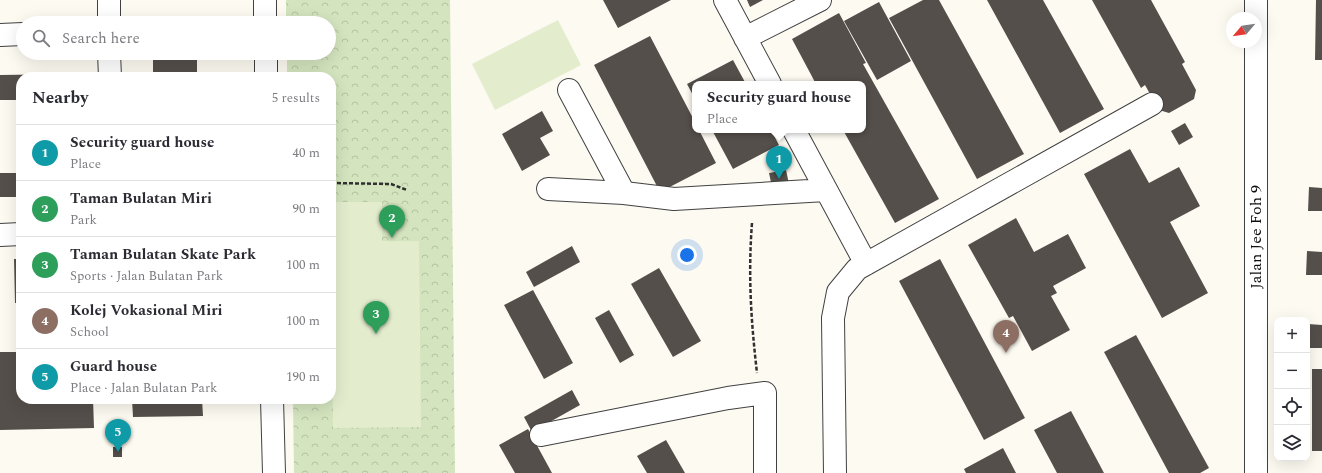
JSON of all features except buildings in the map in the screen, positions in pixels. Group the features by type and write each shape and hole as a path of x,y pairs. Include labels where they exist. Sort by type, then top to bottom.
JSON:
{"street":[{"path":"109,0 109,16"},
{"path":"264,0 265,16"},
{"path":"725,0 768,81"},
{"path":"745,38 820,0"},
{"name":"Jalan Jee Foh 9","path":"1256,0 1256,473"},
{"path":"0,34 16,34"},
{"path":"109,60 110,72"},
{"path":"266,60 266,72"},
{"path":"569,90 624,193"},
{"path":"835,473 833,318 838,292 858,269 866,264 1152,104"},
{"path":"796,133 866,264"},
{"path":"548,189 624,193 674,199 826,190"},
{"path":"0,235 16,234"},
{"path":"541,435 728,398 765,394 765,473"},
{"path":"272,404 274,473"}],"path":[{"path":"336,183 391,184 407,190"},
{"path":"752,223 749,265 752,329 757,375 765,394"}],"green space":[{"path":"286,0 450,0 455,473 294,473 293,404 336,404 336,72 287,72 287,60 336,60 336,16 286,16"},
{"path":"558,20 581,65 495,110 472,64"},
{"path":"336,202 382,202 382,241 419,241 421,427 333,428 333,404 336,404"}],"place":[{"name":"Security guard house","path":"779,179"},
{"name":"Taman Bulatan Miri","path":"392,238"},
{"name":"Taman Bulatan Skate Park","path":"376,334"},
{"name":"Kolej Vokasional Miri","path":"1006,353"},
{"name":"Guard house","path":"118,452"}]}
